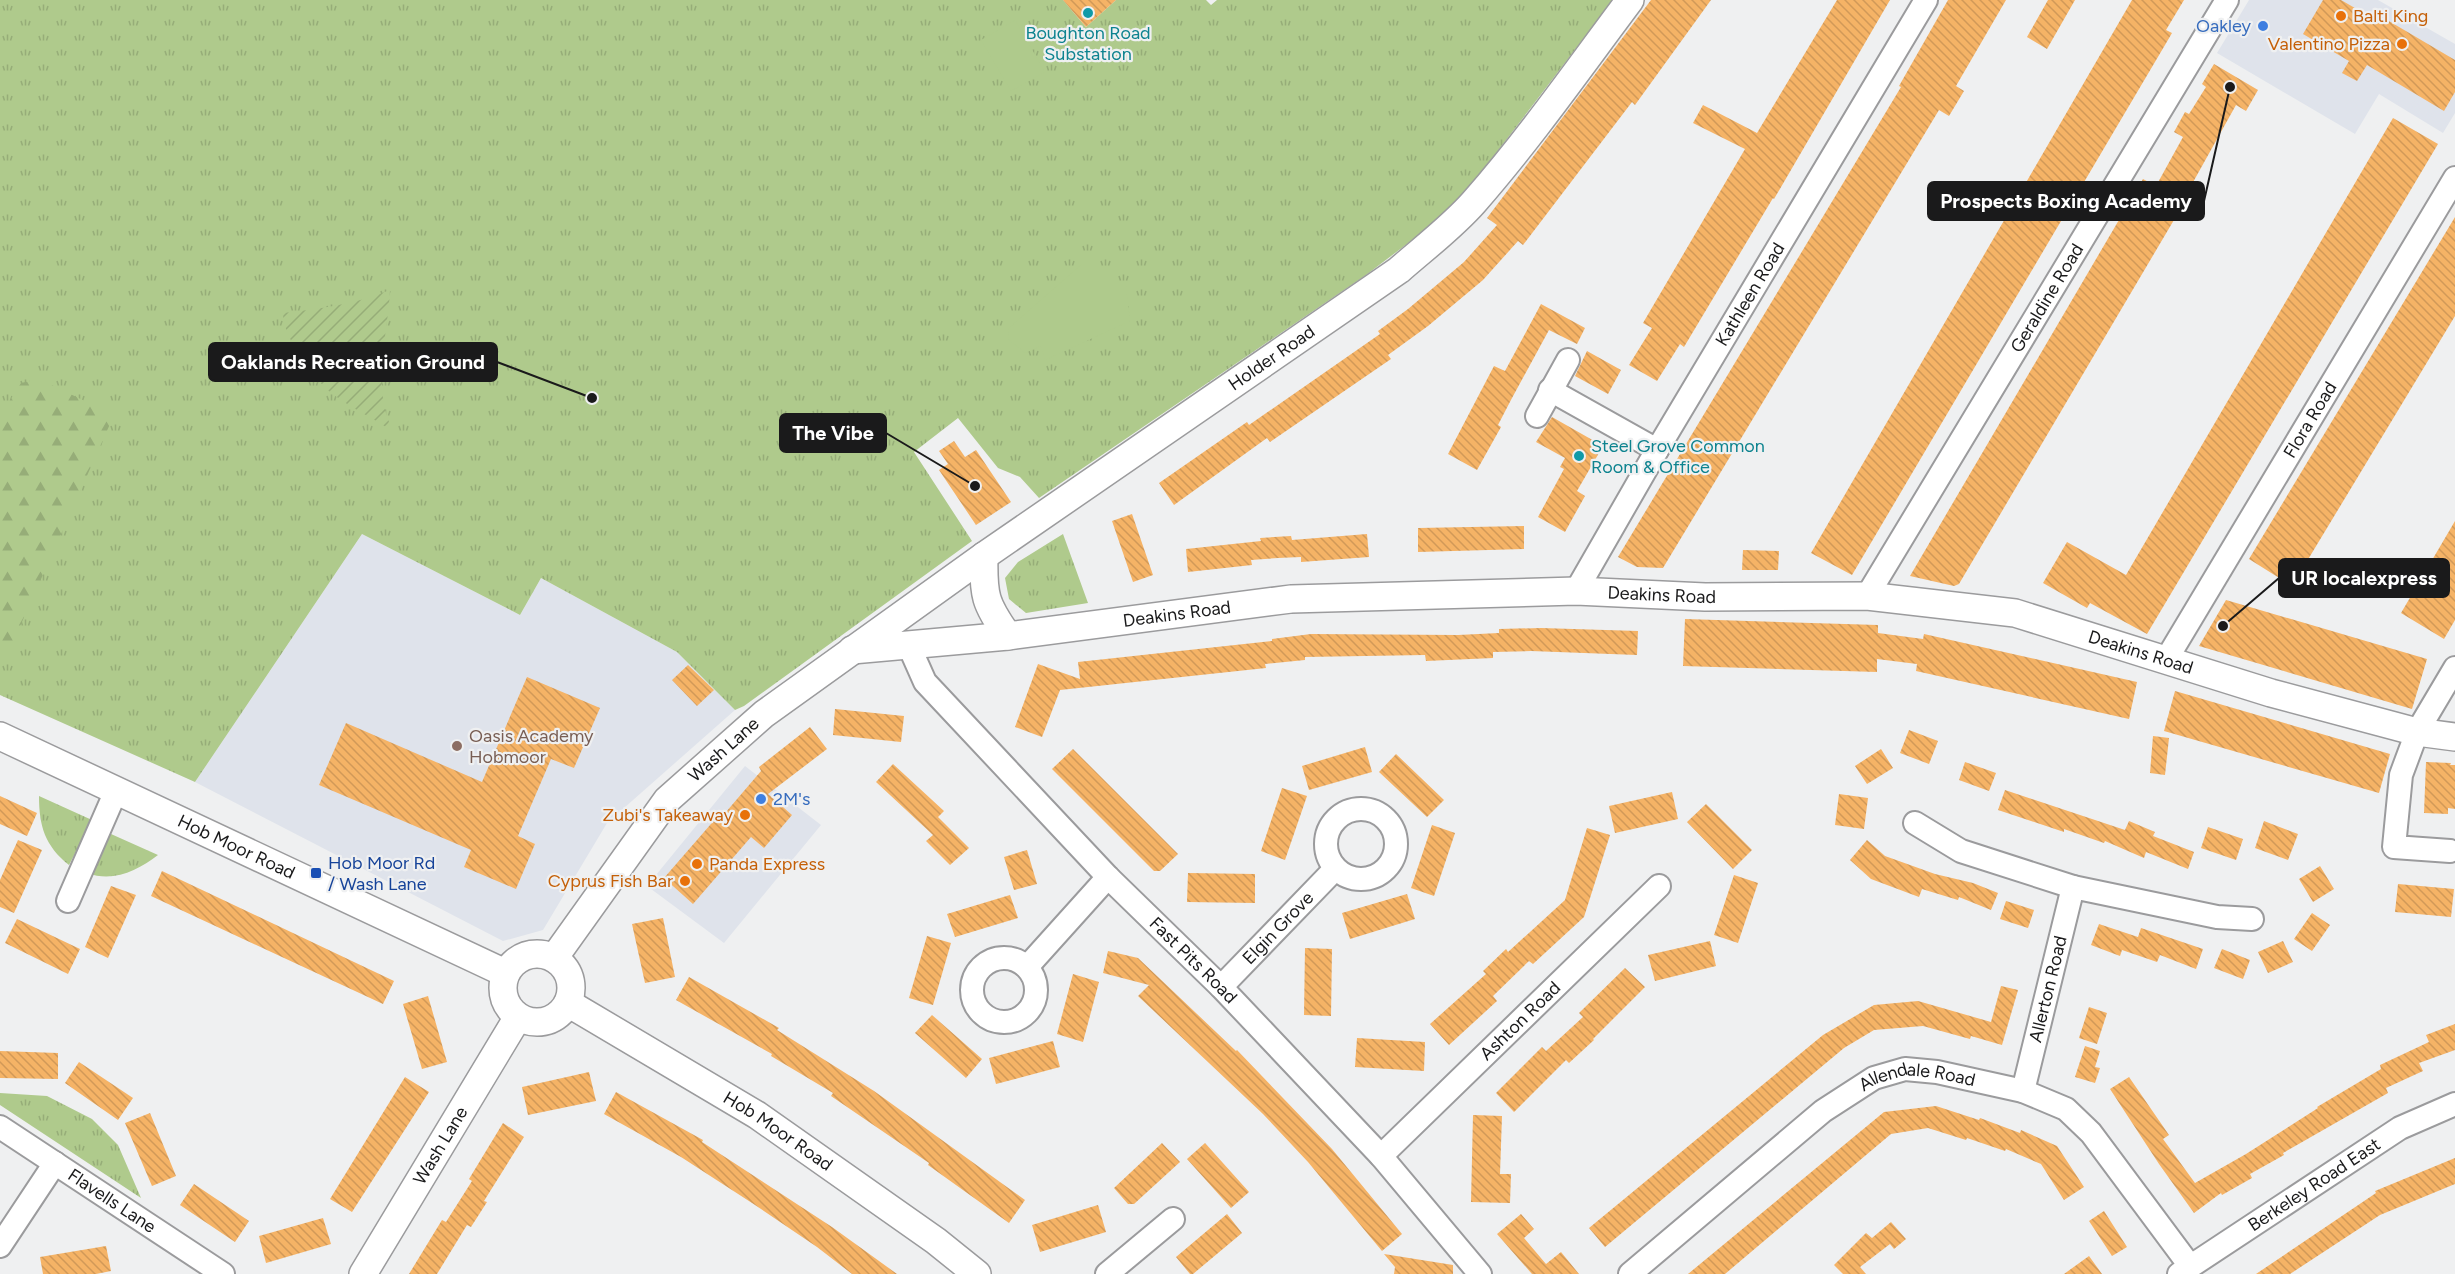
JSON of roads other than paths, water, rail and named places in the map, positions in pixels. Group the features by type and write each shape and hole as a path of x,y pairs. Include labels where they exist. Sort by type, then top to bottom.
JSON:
{"street":[{"name":"Holder Road","path":"852,650 984,556 1399,270 1473,203 1545,115 1630,0"},
{"name":"Kathleen Road","path":"1576,591 1926,0"},
{"name":"Geraldine Road","path":"1867,596 2227,0"},
{"name":"Flora Road","path":"2166,660 2455,178"},
{"path":"1537,416 1568,360"},
{"path":"1550,390 1658,450"},
{"path":"984,556 984,584 989,609 1008,636"},
{"name":"Deakins Road","path":"852,650 1008,636 1291,599 1576,591 1705,597 1867,596 2014,613 2271,693 2417,732 2455,737"},
{"name":"Fast Pits Road","path":"909,646 925,682 1108,877 1221,987 1381,1156 1480,1274"},
{"name":"Wash Lane","path":"554,957 667,800 764,714 852,650"},
{"path":"2450,851 2394,847 2402,775 2417,732 2455,668"},
{"name":"Hob Moor Road","path":"0,736 505,973"},
{"path":"68,901 116,791"},
{"path":"1915,823 1961,851 2073,887 2217,917 2252,920"},
{"name":"Elgin Grove","path":"1221,987 1335,869"},
{"path":"1027,967 1108,877"},
{"name":"Ashton Road","path":"1381,1156 1659,886"},
{"name":"Allerton Road","path":"2023,1091 2073,887"},
{"path":"545,954 554,957 562,963 571,980 568,1003 558,1015 547,1021 532,1022 518,1017 511,1012 502,994 505,973 515,960 524,955 545,954"},
{"name":"Hob Moor Road","path":"568,1003 757,1115 936,1241 977,1274"},
{"name":"Wash Lane","path":"363,1274 518,1017"},
{"name":"Allendale Road","path":"1630,1274 1823,1111 1874,1078 1905,1069 1937,1072 2023,1091 2066,1108 2091,1133 2185,1270"},
{"name":"Berkeley Road East","path":"2185,1270 2400,1128 2455,1104"},
{"name":"Flavells Lane","path":"0,1127 223,1274"},
{"path":"0,1246 55,1163"},
{"path":"1107,1274 1173,1219"}],"place":[{"name":"Boughton Road Substation","path":"1088,13"},
{"name":"Balti King","path":"2341,16"},
{"name":"Oakley","path":"2263,26"},
{"name":"Valentino Pizza","path":"2402,44"},
{"name":"Prospects Boxing Academy","path":"2230,87"},
{"name":"Oaklands Recreation Ground","path":"592,398"},
{"name":"Steel Grove Common Room & Office","path":"1579,456"},
{"name":"The Vibe","path":"975,486"},
{"name":"UR localexpress","path":"2223,626"},
{"name":"Oasis Academy Hobmoor","path":"457,746"},
{"name":"2M's","path":"761,799"},
{"name":"Zubi's Takeaway","path":"745,815"},
{"name":"Panda Express","path":"697,864"},
{"name":"Hob Moor Rd / Wash Lane","path":"316,873"},
{"name":"Cyprus Fish Bar","path":"685,881"}]}
